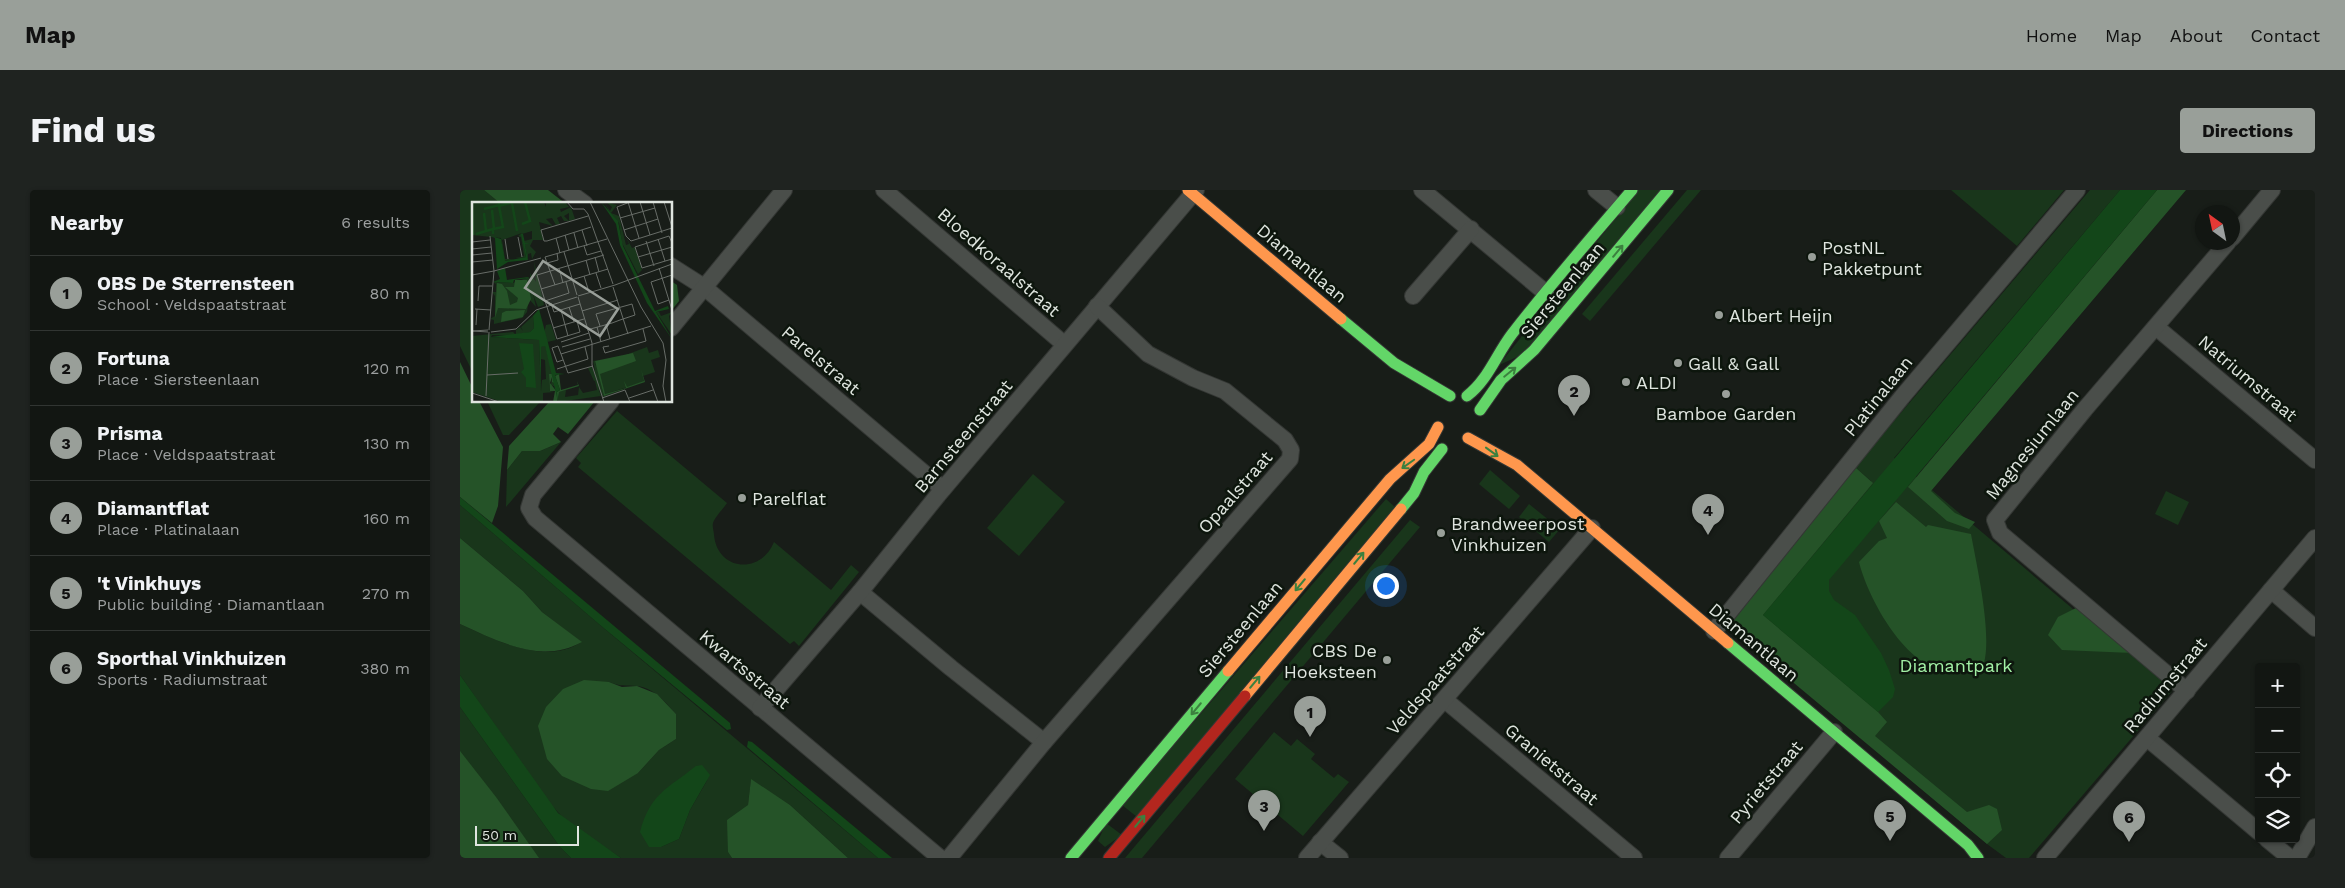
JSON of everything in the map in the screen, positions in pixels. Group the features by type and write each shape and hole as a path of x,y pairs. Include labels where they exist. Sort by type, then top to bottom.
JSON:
{"main road":[{"name":"Siersteenlaan","path":"1467,396 1474,392 1490,371 1503,346 1632,190"},
{"name":"Siersteenlaan","path":"1480,410 1501,380 1534,350 1668,190"},
{"name":"Diamantlaan","path":"1192,191 1394,363 1423,395"},
{"name":"Diamantlaan","path":"1394,363 1450,396"},
{"path":"1108,858 1414,493 1424,472 1447,443 1444,427 1450,396 1458,394 1467,396 1475,401 1480,410 1479,426 1468,438 1444,427"},
{"name":"Siersteenlaan","path":"1071,858 1390,479 1419,454 1444,427"},
{"name":"Diamantlaan","path":"1468,438 1477,441 1503,460 1517,465"},
{"name":"Diamantlaan","path":"1495,440 1509,453 1517,465 1968,845 1978,858"},
{"name":"Diamantlaan","path":"1968,845 1986,852 1992,858"}],"street":[{"path":"566,190 582,202"},
{"path":"672,327 784,190"},
{"name":"Bloedkoraalstraat","path":"884,190 1064,344"},
{"path":"1422,190 1546,293"},
{"path":"1596,190 1617,207"},
{"name":"Platinalaan","path":"1714,631 1902,397 2078,190"},
{"path":"2240,228 2272,190"},
{"name":"Barnsteenstraat","path":"760,708 860,592 943,489 1192,191"},
{"path":"1413,296 1471,229"},
{"name":"Magnesiumlaan","path":"2186,691 2000,533 1995,520 2085,409 2221,250"},
{"name":"Parelstraat","path":"672,267 704,287 943,489"},
{"name":"Opaalstraat","path":"949,858 1044,742 1290,459 1291,450 1285,440 1225,391 1193,378 1148,354 1097,306"},
{"name":"Natriumstraat","path":"2156,327 2315,460"},
{"name":"Kwartsstraat","path":"610,402 532,495 529,508 535,518 940,858"},
{"name":"Veldspaatstraat","path":"1307,858 1592,528"},
{"name":"Radiumstraat","path":"2045,858 2315,538"},
{"path":"2271,590 2315,628"},
{"path":"860,592 1044,742"},
{"name":"Granietstraat","path":"1445,700 1634,858"},
{"name":"Pyrietstraat","path":"1733,856 1834,732"},
{"path":"2147,738 2255,829"},
{"path":"2297,858 2315,827"},
{"path":"1086,840 1108,858"},
{"path":"1320,842 1340,858"},
{"path":"2272,843 2290,858"}],"green space":[{"path":"460,190 484,190 499,202 472,202 472,371 460,346"},
{"path":"484,190 548,190 563,202 499,202"},
{"path":"1638,190 1663,190 1528,352 1499,365"},
{"path":"1687,190 1701,190 1590,321 1582,314"},
{"path":"1951,190 2064,190 2017,246"},
{"name":"Diamantpark","path":"2090,190 2120,190 1894,458 2124,652 2132,653 2173,687 2171,692 2029,858 2006,858 1740,636 1871,481 1855,467"},
{"path":"2157,190 2186,190 1931,491 1955,513 1975,522 1969,529 1947,521 1908,487"},
{"path":"672,282 677,285 679,301 672,310"},
{"path":"460,362 472,387 472,402 480,402 503,447 498,506 492,523 460,497"},
{"path":"487,402 540,402 509,435 503,435"},
{"path":"549,402 594,402 568,434 558,427 553,434 561,442 540,451 522,451 507,470 509,446"},
{"path":"617,411 727,503 715,518 713,526 717,547 723,556 731,562 750,564 759,560 768,553 774,542 831,590 851,565 859,572 799,646 794,641 790,644 578,467 581,463 576,458"},
{"path":"561,442 506,507 507,470 522,451 540,451"},
{"path":"1855,467 1873,483 1763,615 1878,712 1887,722 1875,736 1967,812 1989,805 1997,809 2002,830 1987,844 1722,623"},
{"path":"1490,470 1520,496 1509,509 1479,484"},
{"path":"1033,474 1065,502 1019,556 987,528"},
{"path":"2166,491 2189,502 2178,525 2155,514"},
{"path":"1386,499 1396,508 1137,817 1122,805"},
{"path":"1896,502 1926,527 1928,525 1971,534 1985,618 1986,650 1984,663 1954,671 1937,669 1921,661 1907,648 1881,614 1871,595 1859,562 1879,541 1887,538 1879,521"},
{"path":"1529,504 1560,529 1549,542 1519,517"},
{"path":"460,505 878,858 848,858 790,805 751,780 748,805 728,852 732,858 621,858 565,820 547,800 460,675 460,624 504,643 537,651 552,652 567,649 581,642 542,612 523,591 460,538","holes":["609,682 643,687 659,696 676,714 676,739 659,750 638,773","708,779 690,810 679,839 661,847"]},
{"path":"1410,520 1420,527 1142,858 1125,858"},
{"path":"460,538 523,591 542,612 582,642 567,649 535,651 504,643 460,624"},
{"path":"2078,607 2132,653 2062,650 2048,635 2058,617"},
{"path":"584,680 609,682 622,687 637,686 657,694 676,714 676,739 659,750 638,773 608,791 591,789 562,776 547,759 538,726 546,707 563,689"},
{"path":"460,707 560,847 571,858 460,858"},
{"path":"1274,732 1291,746 1297,739 1315,754 1311,759 1334,778 1338,774 1349,782 1303,836 1235,779"},
{"path":"460,751 496,797 539,858 460,858"},
{"path":"751,779 790,805 848,858 732,858 728,852 727,820 748,805"},
{"path":"1106,823 1122,835 1105,847 1098,841"}],"shaded area":[{"path":"2120,190 2157,190 1829,580 1829,591 1834,600 1855,615 1881,653 1889,670 1895,689 1893,697 1878,712 1763,615"},
{"path":"460,497 730,723 731,729 727,730 600,625 460,505"},
{"path":"460,675 558,813 621,858 571,858 560,847 460,707"},
{"path":"748,741 752,742 892,858 878,858 747,747"},
{"path":"702,765 710,775 690,810 679,839 661,847 649,847 640,832 644,819 654,800 696,766"}],"traffic: fast":[{"path":"1467,396 1481,383 1506,342 1526,316 1632,190"},
{"path":"1480,410 1501,380 1534,350 1668,190"},
{"path":"1341,319 1394,363 1450,396"},
{"path":"1401,509 1414,493 1424,472 1442,449"},
{"path":"1728,643 1968,845 1978,858"},
{"path":"1071,858 1228,671"}],"traffic: slow":[{"path":"1188,190 1341,319"},
{"path":"1228,671 1390,479 1429,444 1438,427"},
{"path":"1468,438 1517,465 1728,643"},
{"path":"1245,696 1401,509"}],"traffic: jam":[{"path":"1109,858 1245,696"}],"place":[{"name":"PostNL Pakketpunt","path":"1812,257"},
{"name":"Albert Heijn","path":"1719,315"},
{"name":"Gall & Gall","path":"1678,363"},
{"name":"ALDI","path":"1626,382"},
{"name":"Bamboe Garden","path":"1726,394"},
{"name":"Fortuna","path":"1574,416"},
{"name":"Parelflat","path":"742,498"},
{"name":"Brandweerpost Vinkhuizen","path":"1441,533"},
{"name":"Diamantflat","path":"1708,535"},
{"name":"CBS De Hoeksteen","path":"1387,660"},
{"name":"OBS De Sterrensteen","path":"1310,737"},
{"name":"Prisma","path":"1264,831"},
{"name":"'t Vinkhuys","path":"1890,841"},
{"name":"Sporthal Vinkhuizen","path":"2129,842"}]}
